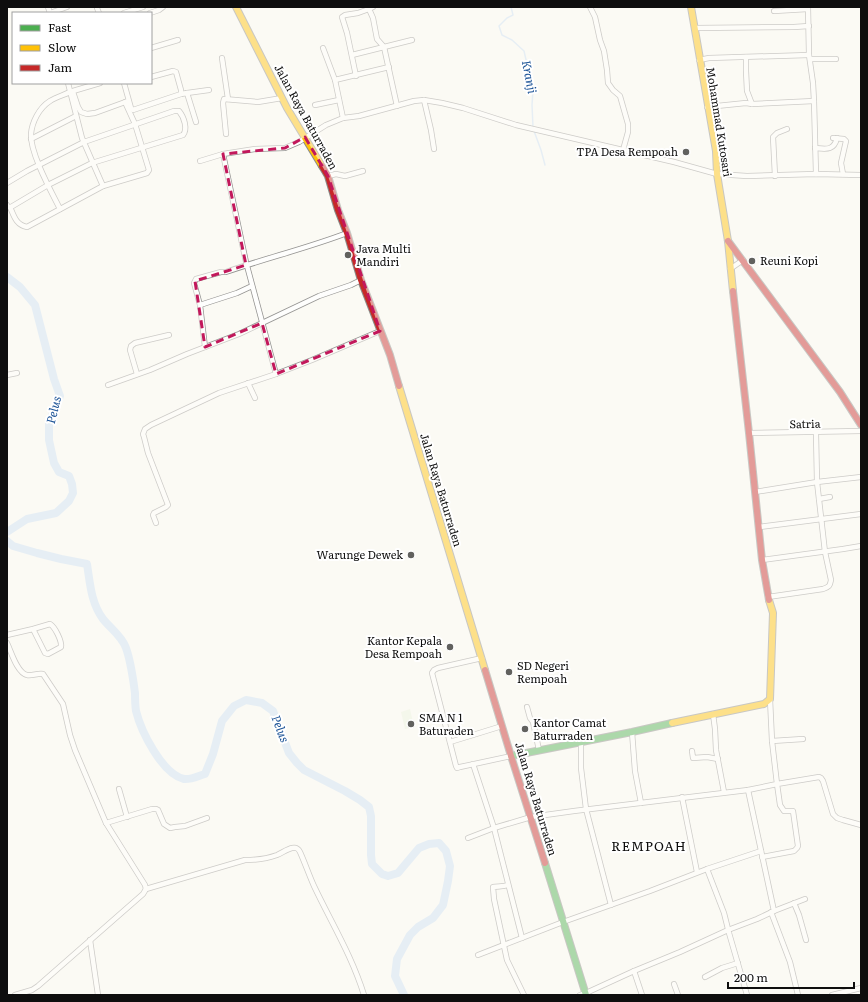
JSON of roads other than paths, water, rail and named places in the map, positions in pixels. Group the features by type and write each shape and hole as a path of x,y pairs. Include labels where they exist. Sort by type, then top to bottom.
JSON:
{"street":[{"path":"53,12 67,7"},
{"path":"127,12 143,7"},
{"path":"151,11 159,10 163,7"},
{"name":"Jalan Raya Baturraden","path":"236,7 289,113 328,176 361,280 390,355 584,994"},
{"path":"590,7 595,17 604,52 608,83 620,96 628,124 628,132 623,150"},
{"name":"Mohammad Kutosari","path":"691,7 707,107 716,152 717,174 728,241 762,560 768,597 773,613 770,699"},
{"path":"356,76 343,16 358,13 371,8 377,39 384,47 397,106"},
{"path":"774,11 808,8 809,57 814,101 816,174"},
{"path":"695,28 809,26"},
{"path":"152,48 178,40"},
{"path":"352,55 412,40"},
{"path":"323,48 335,80 343,118"},
{"path":"746,57 747,91 752,104"},
{"path":"699,60 709,58 746,57 809,57 836,59"},
{"path":"222,58 228,99"},
{"path":"335,80 389,67"},
{"path":"152,77 175,71 181,94"},
{"path":"69,84 76,116 84,142 102,186"},
{"path":"60,209 48,185 32,146 32,126 40,111 51,100 71,91 96,84"},
{"path":"7,182 39,164 84,142 135,124 174,111 179,112 182,115 186,130 183,135 142,147 92,162 8,206 18,224 27,227 102,186 149,172 150,170 142,147 135,124 127,101 124,84"},
{"path":"127,101 132,110 136,110 181,94 209,90"},
{"path":"71,91 78,107 84,114 95,113 127,101"},
{"path":"188,93 196,122"},
{"path":"226,134 224,99 258,102 282,98"},
{"path":"315,105 339,100"},
{"path":"424,100 434,149"},
{"path":"200,161 223,154 285,148 299,142 326,125 343,118 359,116 414,101 424,100 463,108 516,125 674,162 717,174 747,176 816,174 861,175"},
{"path":"707,107 746,103 814,101"},
{"path":"31,139 76,116"},
{"path":"775,176 774,137 777,133 786,129"},
{"path":"815,148 831,148 834,145 835,138 844,139 846,141 841,163 843,174"},
{"path":"223,154 252,286 276,374"},
{"path":"328,176 336,174 345,176 363,171"},
{"path":"205,347 200,305 194,283 196,279 220,272 226,272 347,233"},
{"path":"728,241 840,392 861,426"},
{"path":"730,269 742,260"},
{"path":"108,385 150,370 239,334 319,296 361,280"},
{"path":"200,305 237,293 252,286"},
{"path":"156,524 154,513 168,505 143,434 146,429 151,425 219,393 312,360 380,330"},
{"path":"137,374 130,350 131,346 135,343 169,335"},
{"path":"7,375 17,373"},
{"path":"248,383 255,398"},
{"name":"Satria","path":"749,434 861,431"},
{"path":"768,597 828,588 830,585 831,580 825,552 817,482 816,433"},
{"path":"755,492 817,482 861,477"},
{"path":"819,499 830,497"},
{"path":"759,527 861,514"},
{"path":"762,560 861,546"},
{"path":"7,635 52,624 62,643 61,647 48,654 45,653 33,629"},
{"path":"7,643 9,655 22,672 27,675 43,674 63,704 70,736 75,750 106,823 145,885 146,890"},
{"path":"482,658 438,668 432,673 457,768 764,704 770,699"},
{"path":"762,857 794,851 798,846 793,810 784,812 780,805 772,741 770,699"},
{"path":"527,707 530,718 533,722 539,750"},
{"path":"713,714 716,750 724,792"},
{"path":"450,742 502,726"},
{"path":"632,732 641,803"},
{"path":"772,741 803,739"},
{"path":"581,742 581,768 586,809 611,905"},
{"path":"692,751 693,758 707,757 718,759"},
{"path":"473,764 494,828 522,938"},
{"path":"468,838 494,828 531,817 682,797 748,790 819,777 822,778 833,814 837,818 861,825"},
{"path":"119,789 127,817"},
{"path":"748,790 772,911 790,962 798,995"},
{"path":"682,797 697,872"},
{"path":"106,823 156,808 160,813 164,824 170,828 185,826 208,818"},
{"path":"15,995 32,990 38,986 146,890 245,860 269,858 290,848 294,848 298,849 300,852 313,885 347,952 364,995"},
{"path":"478,955 697,872 761,851"},
{"path":"707,869 724,913 747,995"},
{"path":"508,885 493,888 494,899 507,961 524,995"},
{"path":"584,994 772,911 805,899"},
{"path":"794,903 806,940"},
{"path":"90,940 98,995"},
{"path":"705,977 722,968 738,963"},
{"path":"634,971 642,995"},
{"path":"674,984 678,995"},
{"path":"832,995 861,988"}],"waterway":[{"name":"Kranji","path":"511,7 513,15 507,18 499,26 502,35 512,40 524,51 533,90 533,127"},
{"name":"Kranji","path":"534,131 545,165"},
{"name":"Pelus","path":"7,277 20,287 35,305 54,379 60,396 49,422 49,440 54,463 59,472 69,476 73,493 69,501 56,513 27,519 7,532"},
{"name":"Pelus","path":"7,541 13,546 37,553 87,564 93,600 99,613 119,636 126,648 133,676 136,711 143,729 160,761 176,775 187,779 205,774 213,754 222,721 234,706 246,700 262,703 273,711 289,753 304,770 345,791 369,807 371,816 372,864 382,874 388,876 398,873 419,848 429,844 439,843 446,851 450,866 443,905 433,918 418,927 410,935 397,959 395,976 404,995"}],"place":[{"name":"TPA Desa Rempoah","path":"686,152"},
{"name":"Java Multi Mandiri","path":"348,255"},
{"name":"Reuni Kopi","path":"752,261"},
{"name":"Warunge Dewek","path":"411,555"},
{"name":"Kantor Kepala Desa Rempoah","path":"450,647"},
{"name":"SD Negeri Rempoah","path":"509,672"},
{"name":"SMA N 1 Baturaden","path":"411,724"},
{"name":"Kantor Camat Baturraden","path":"525,729"}],"district":[{"name":"REMPOAH","path":"649,846"}]}
